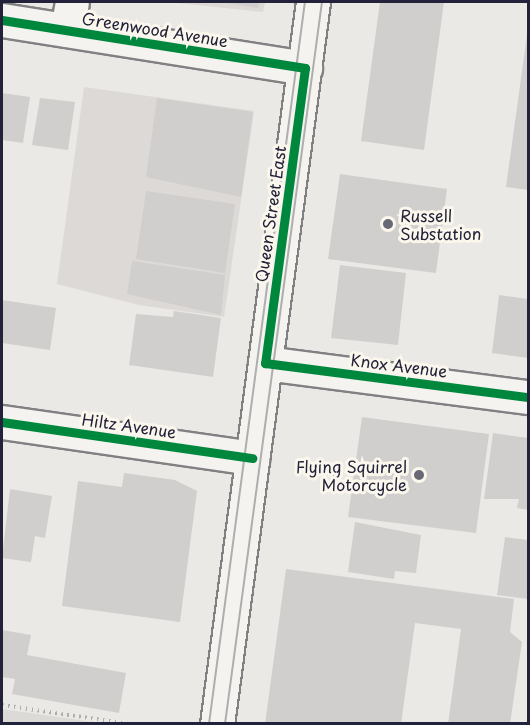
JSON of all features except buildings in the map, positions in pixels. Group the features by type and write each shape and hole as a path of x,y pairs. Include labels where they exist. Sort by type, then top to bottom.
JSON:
{"street":[{"name":"Queen Street East","path":"217,723 313,2"},
{"name":"Greenwood Avenue","path":"2,20 70,16 304,68"},
{"name":"Knox Avenue","path":"265,363 528,397"},
{"name":"Hiltz Avenue","path":"2,422 252,458"}],"path":[{"path":"2,705 129,723"}],"shaded area":[{"path":"168,2 265,2 263,12"},
{"path":"84,87 254,111 224,317 139,305 57,284"},
{"path":"2,709 100,723 2,723"}],"tram line":[{"path":"209,724 305,2"},
{"path":"225,724 322,2"}],"cycle path":[{"path":"2,20 305,68 265,363 528,397"},
{"path":"2,422 252,458"}],"place":[{"name":"Russell Substation","path":"388,224"},
{"name":"Flying Squirrel Motorcycle","path":"419,475"}]}
